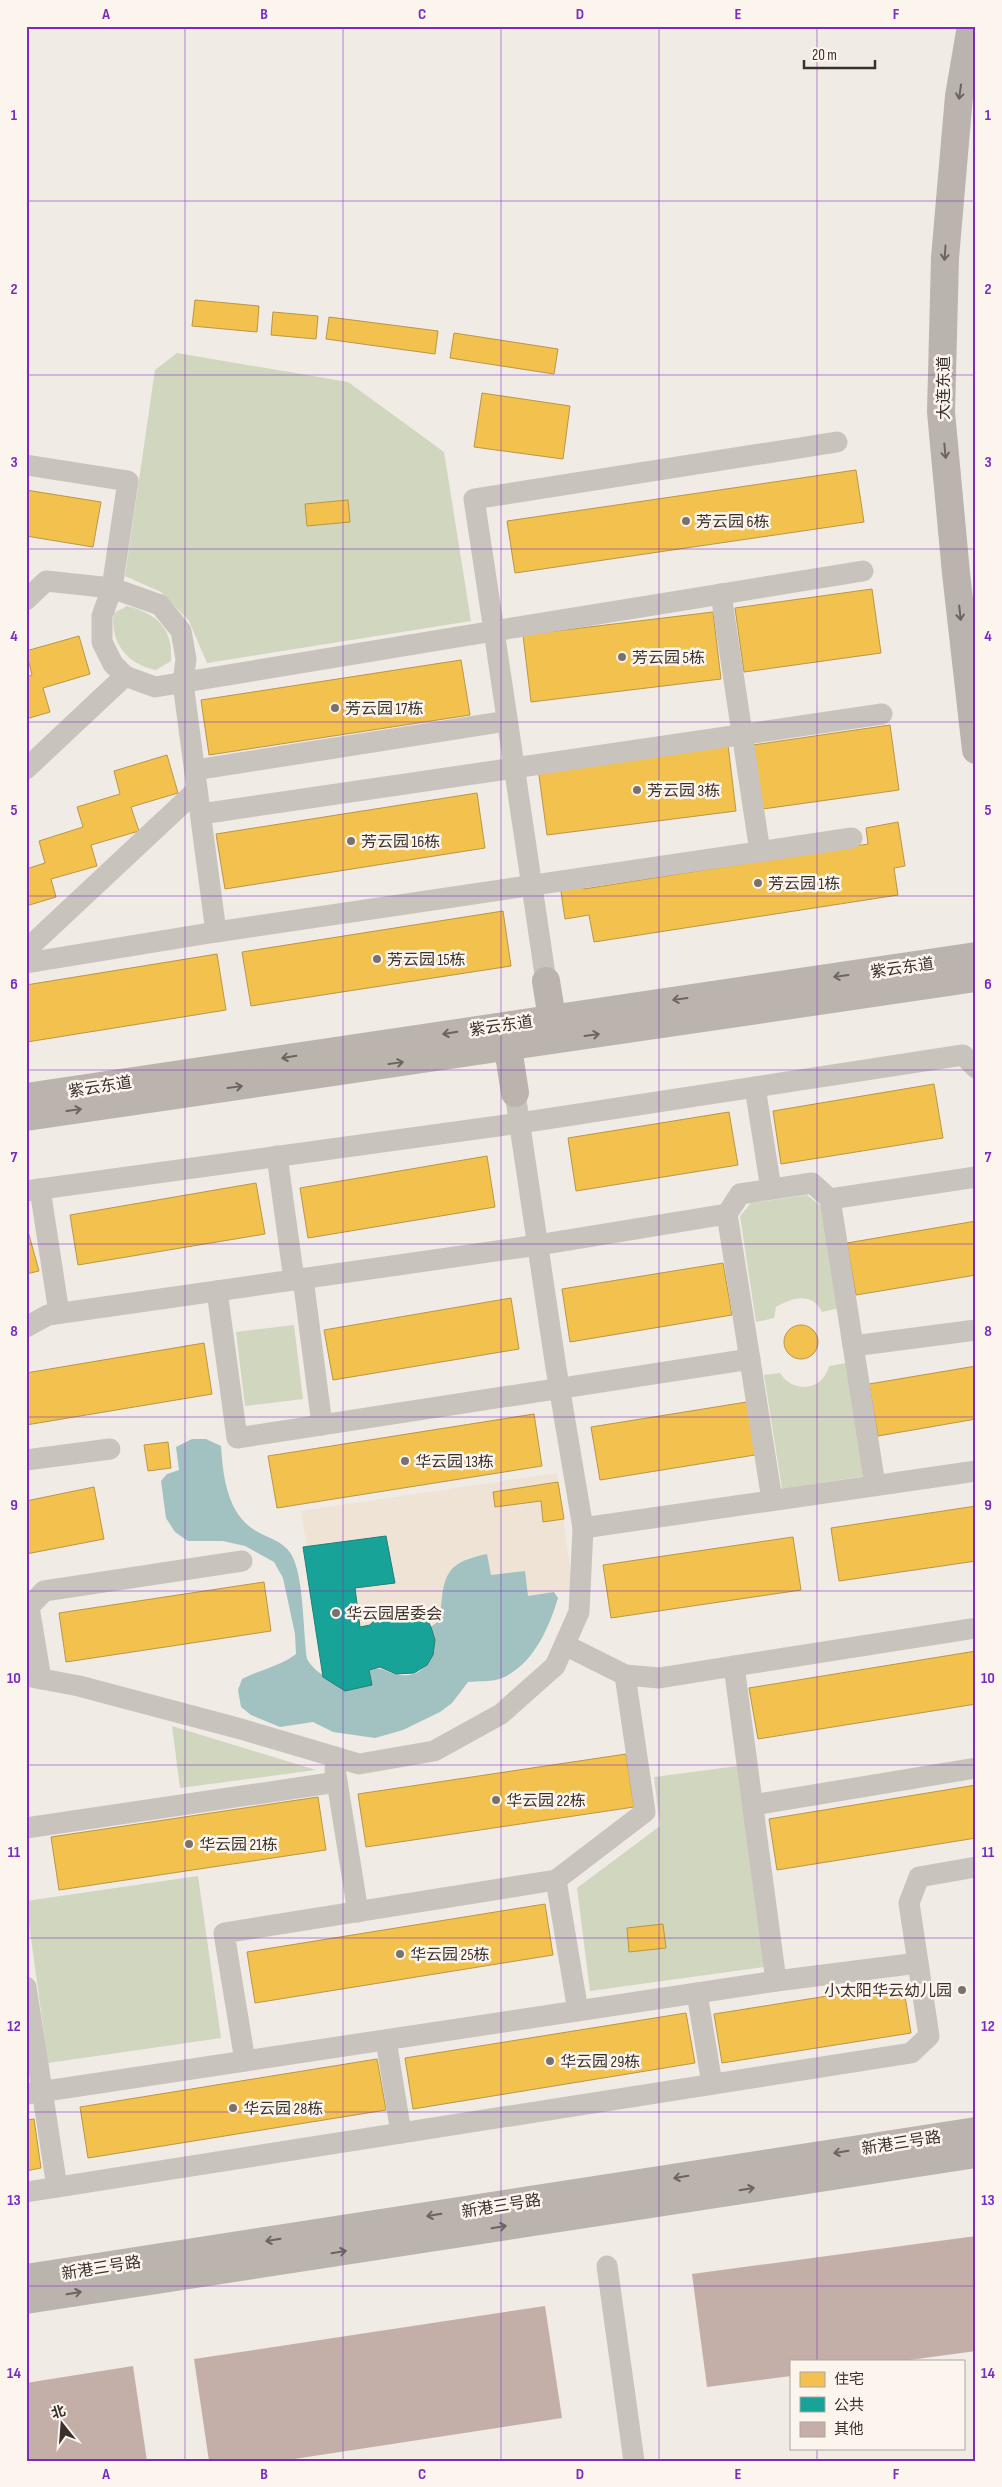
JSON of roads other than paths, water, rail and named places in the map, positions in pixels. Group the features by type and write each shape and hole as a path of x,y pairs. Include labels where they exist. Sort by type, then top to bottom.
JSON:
{"main road":[{"name":"大连东道","path":"971,26 959,96 944,258 942,412 956,573 976,750"},
{"name":"紫云东道","path":"554,1029 976,956"},
{"name":"紫云东道","path":"26,1097 554,1029 976,978"},
{"path":"546,981 554,1029"},
{"path":"506,1036 515,1094"},
{"name":"紫云东道","path":"26,1117 506,1036"},
{"name":"新港三号路","path":"26,2278 976,2131"},
{"name":"新港三号路","path":"26,2300 976,2154"}],"street":[{"path":"546,981 474,500 837,442"},
{"path":"26,465 128,481 112,588 102,616 102,642 113,664 125,676 155,687 863,571"},
{"path":"26,600 36,579 112,588 160,605 181,631 186,659 183,683 216,932"},
{"path":"721,594 760,852"},
{"path":"26,769 125,676"},
{"path":"201,814 882,714"},
{"path":"26,950 196,780 507,721"},
{"path":"26,963 216,932 532,887 852,838"},
{"path":"59,1314 33,1190 520,1122 963,1055 976,1068"},
{"path":"756,1086 771,1189"},
{"path":"242,1561 44,1591 29,1607 33,1677 79,1686 359,1764 434,1751 501,1714 555,1666 579,1612 583,1528 515,1094"},
{"path":"277,1156 322,1425"},
{"path":"830,1199 976,1177"},
{"path":"772,1500 727,1214 740,1194 812,1183 830,1199 875,1485"},
{"path":"26,1327 48,1315 538,1245 727,1214"},
{"path":"217,1291 237,1438 750,1359"},
{"path":"853,1346 976,1330"},
{"path":"26,1460 110,1449"},
{"path":"583,1528 976,1471"},
{"path":"565,1645 625,1675 660,1678 976,1628"},
{"path":"734,1666 776,1981"},
{"path":"245,2061 224,1934 556,1880 645,1812 625,1675"},
{"path":"333,1756 358,1912"},
{"path":"752,1805 976,1768"},
{"path":"26,1828 337,1782"},
{"path":"26,2192 911,2053 930,2036 909,1903 919,1877 976,1867"},
{"path":"556,1880 578,2012"},
{"path":"34,2093 776,1981 918,1962"},
{"path":"26,1987 34,2093 58,2187"},
{"path":"696,1993 712,2084"},
{"path":"386,2040 400,2133"},
{"path":"607,2266 634,2461"}],"water":[{"path":"192,1439 206,1439 221,1446 225,1482 233,1505 239,1515 246,1524 280,1543 291,1554 301,1589 307,1659 319,1673 335,1680 371,1685 369,1670 380,1669 395,1674 415,1674 422,1669 431,1655 433,1637 431,1627 440,1620 443,1593 448,1575 461,1562 487,1554 491,1575 525,1571 528,1596 554,1592 558,1598 550,1621 538,1644 523,1664 513,1672 502,1678 490,1681 468,1682 452,1703 440,1712 403,1730 375,1738 333,1732 313,1722 280,1727 251,1715 241,1707 238,1690 242,1679 284,1662 296,1654 295,1634 283,1578 274,1562 245,1546 223,1541 188,1541 175,1532 166,1518 161,1481 167,1474 179,1470 176,1447"}],"place":[{"name":"芳云园 6栋","path":"686,521"},
{"name":"芳云园 5栋","path":"622,657"},
{"name":"芳云园 17栋","path":"335,708"},
{"name":"芳云园 3栋","path":"637,790"},
{"name":"芳云园 16栋","path":"351,841"},
{"name":"芳云园 1栋","path":"758,883"},
{"name":"芳云园 15栋","path":"377,959"},
{"name":"华云园 13栋","path":"405,1461"},
{"name":"华云园居委会","path":"336,1613"},
{"name":"华云园 22栋","path":"496,1800"},
{"name":"华云园 21栋","path":"189,1844"},
{"name":"华云园 25栋","path":"400,1954"},
{"name":"小太阳华云幼儿园","path":"962,1990"},
{"name":"华云园 29栋","path":"550,2061"},
{"name":"华云园 28栋","path":"233,2108"}]}
